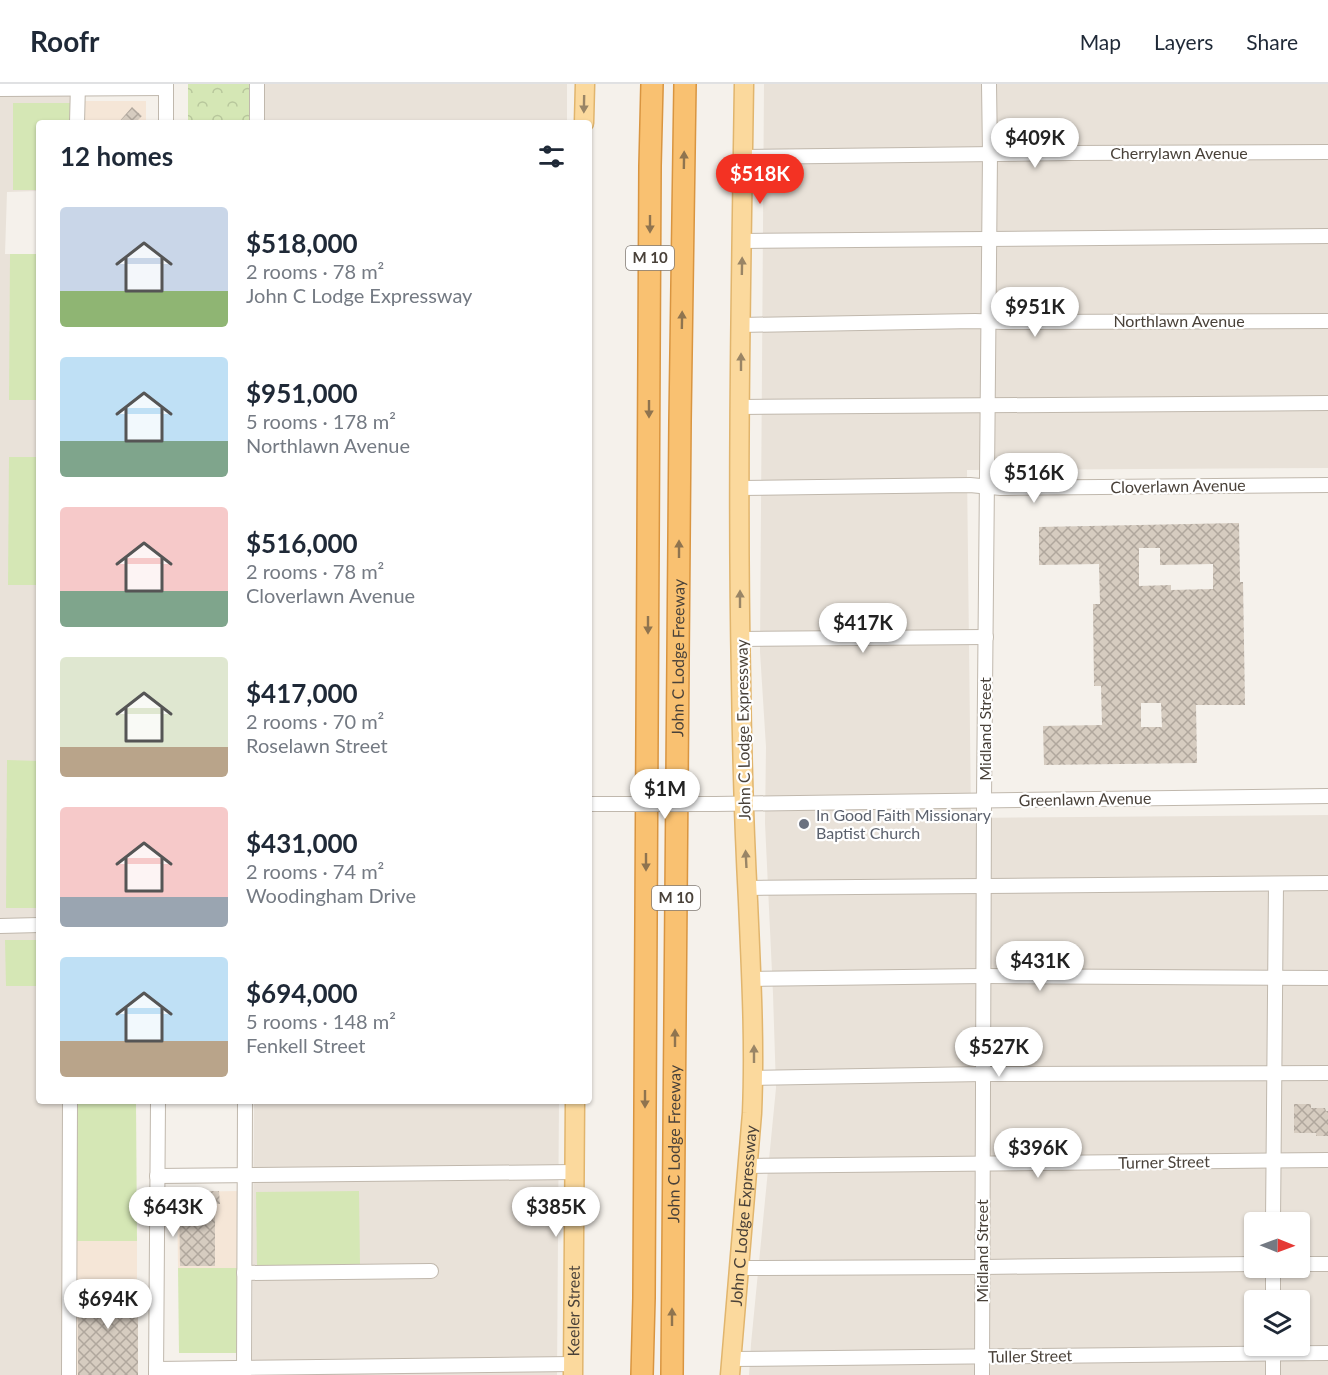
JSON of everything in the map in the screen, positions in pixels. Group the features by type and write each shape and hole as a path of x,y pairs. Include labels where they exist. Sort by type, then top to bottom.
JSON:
{"highway":[{"path":"643,84 650,166"},
{"name":"John C Lodge Freeway","path":"642,1375 652,84"},
{"name":"John C Lodge Freeway","path":"672,1375 685,84"}],"main road":[{"path":"584,120 585,84"},
{"name":"John C Lodge Expressway","path":"730,1367 754,1078 741,639 740,488 744,84"},
{"name":"Keeler Street","path":"573,1370 575,1104"}],"street":[{"path":"257,84 257,120"},
{"name":"Midland Street","path":"982,1375 989,84"},
{"path":"77,120 78,86"},
{"path":"0,89 166,86 166,120"},
{"name":"Cherrylawn Avenue","path":"743,157 1328,152"},
{"path":"742,241 1328,236"},
{"name":"Northlawn Avenue","path":"741,325 988,321 1328,321"},
{"path":"741,406 1328,402"},
{"name":"Cloverlawn Avenue","path":"740,488 970,485 1001,488 1328,485"},
{"path":"741,639 986,637"},
{"name":"Greenlawn Avenue","path":"592,804 1328,796"},
{"path":"747,888 1328,883"},
{"path":"1273,1212 1276,884"},
{"path":"0,926 36,926"},
{"path":"751,978 984,976 1328,978"},
{"path":"754,1078 983,1074 1328,1073"},
{"path":"69,1375 70,1104"},
{"path":"158,1104 156,1372 573,1370"},
{"path":"244,1372 245,1104"},
{"name":"Turner Street","path":"748,1166 1328,1160"},
{"path":"157,1176 575,1172"},
{"path":"739,1268 1244,1264"},
{"path":"1310,1264 1328,1264"},
{"path":"244,1273 431,1271"},
{"name":"Tuller Street","path":"730,1367 982,1356 1244,1351"},
{"name":"Tuller Street","path":"1310,1352 1328,1353"},
{"path":"1272,1375 1273,1356"}],"shaded area":[{"path":"0,84 82,84 82,101 45,120 36,120 36,191 7,192 5,254 36,254 36,1104 75,1104 75,1375 0,1375"},
{"path":"262,84 567,84 567,120 262,120"},
{"path":"764,84 1328,84 1328,468 967,470 971,818 1328,815 1328,1375 749,1375 776,1088 765,823 766,747 760,652"},
{"path":"82,101 146,101 146,120 82,120"},
{"path":"254,1104 559,1104 557,1375 252,1375"},
{"path":"239,1191 240,1268 178,1268 177,1192"},
{"path":"75,1241 137,1241 137,1375 75,1375"}],"green space":[{"path":"188,84 251,84 251,120 188,120"},
{"path":"13,103 73,103 73,120 36,120 36,190 13,190"},
{"path":"10,254 36,254 36,400 9,400"},
{"path":"9,457 36,457 36,585 8,585"},
{"path":"7,760 36,761 36,908 6,908"},
{"path":"5,940 36,940 36,986 6,986"},
{"path":"75,1104 136,1104 137,1241 75,1241"},
{"path":"359,1191 360,1265 257,1266 256,1192"},
{"path":"178,1268 240,1268 239,1353 179,1353"}],"building":[{"path":"132,107 142,116 138,120 121,120"},
{"path":"1239,523 1240,582 1243,582 1245,705 1196,705 1197,763 1044,765 1043,726 1102,725 1101,686 1094,686 1093,604 1100,604 1099,564 1039,565 1039,527","holes":["1139,548 1160,548 1160,565 1213,564 1213,589 1171,590 1171,585 1139,586","1141,703 1161,703 1162,727 1141,727"]},
{"path":"1294,1104 1311,1104 1311,1108 1325,1108 1328,1111 1328,1136 1316,1136 1316,1133 1294,1133"},
{"path":"219,1191 220,1204 215,1204 215,1266 180,1266 179,1192"},
{"path":"78,1286 138,1286 138,1375 78,1375"}],"place":[{"name":"In Good Faith Missionary Baptist Church","path":"804,824"}]}
